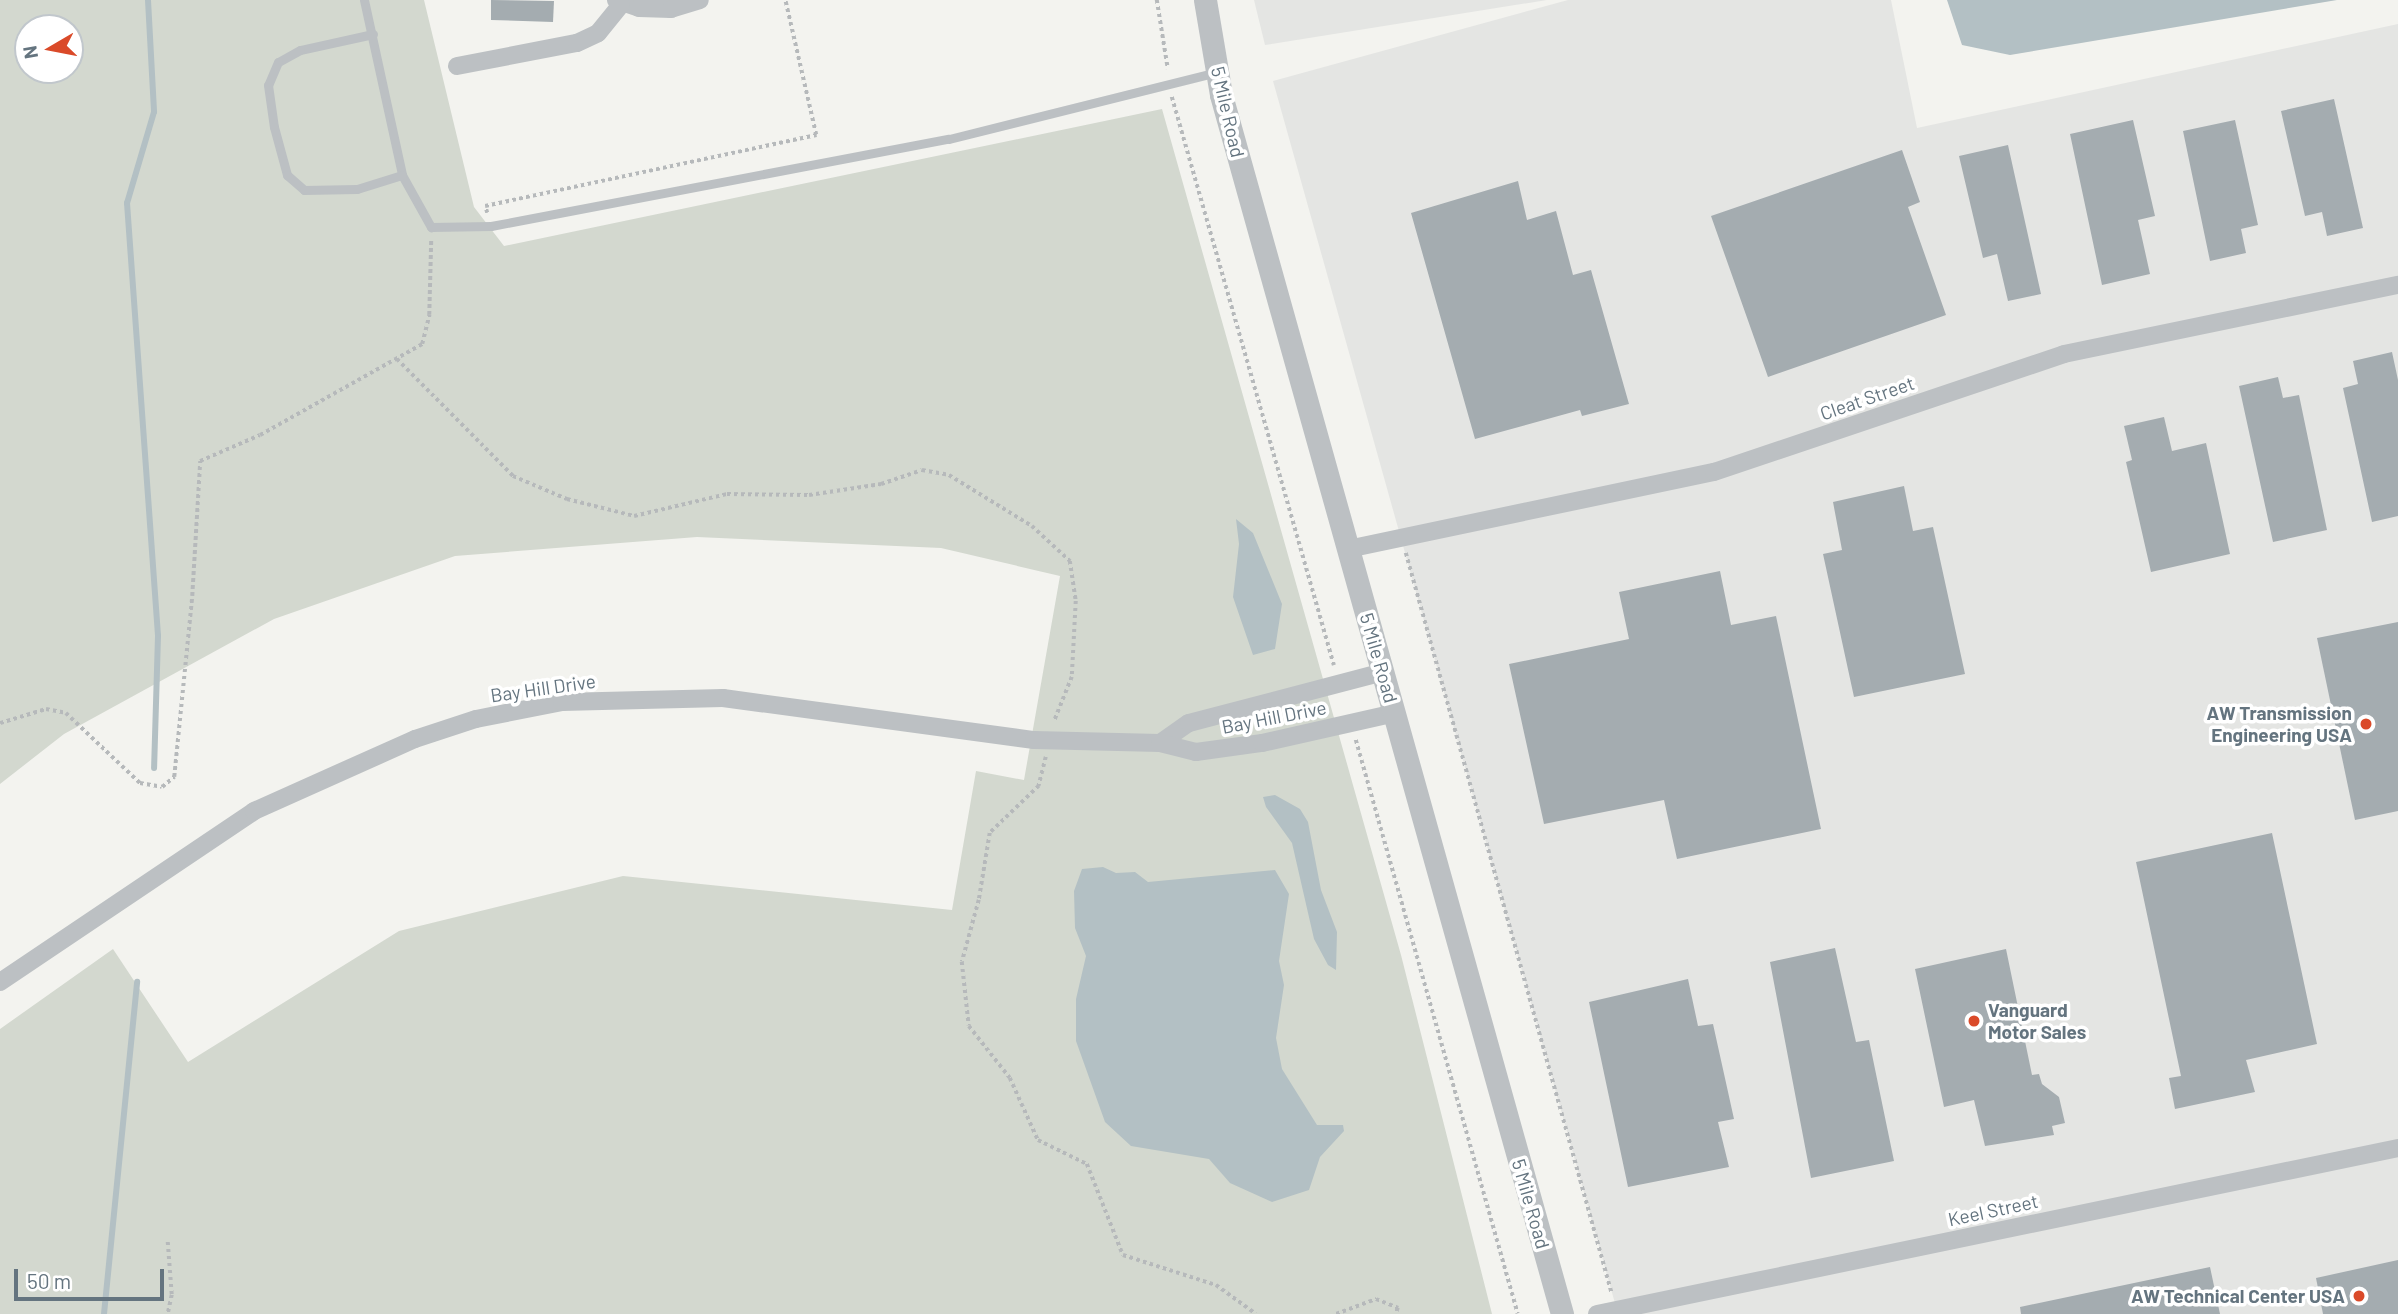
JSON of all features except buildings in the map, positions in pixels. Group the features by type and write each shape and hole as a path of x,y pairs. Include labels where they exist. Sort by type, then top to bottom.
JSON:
{"street":[{"path":"457,66 577,43 598,33 618,3 671,9 700,0"},
{"name":"5 Mile Road","path":"1205,0 1218,72 1562,1314"},
{"name":"Cleat Street","path":"1348,549 1714,472 2064,354 2398,285"},
{"name":"Bay Hill Drive","path":"1160,743 1189,723 1383,672"},
{"name":"Bay Hill Drive","path":"0,982 254,811 373,755 477,719 562,702 723,698 1050,740 1160,743 1196,752 1395,713"},
{"name":"Keel Street","path":"1597,1314 2398,1148"}],"lane":[{"path":"364,0 402,175 431,227 491,226 949,139 1218,72"},
{"path":"373,34 300,50 278,62 268,85 274,127 287,175 304,190 357,189 402,175"}],"path":[{"path":"491,226 485,206 816,135 785,0"},
{"path":"1157,0 1170,82 1339,683"},
{"path":"0,723 47,709 66,713 140,783 162,787 174,777 200,461 260,435 422,344 429,314 431,227"},
{"path":"397,359 513,476 567,499 634,516 727,494 809,495 881,484 922,470 950,475 1032,526 1070,561 1076,601 1072,677 1050,740 1039,786 989,833 979,900 962,962 969,1026 1010,1078 1038,1140 1087,1164 1123,1255 1216,1285 1256,1314"},
{"path":"1401,538 1617,1310"},
{"path":"1351,723 1518,1314"},
{"path":"168,1242 172,1294 169,1314"},
{"path":"1336,1314 1376,1299 1398,1308 1396,1314"}],"shaded area":[{"path":"0,0 424,0 474,207 504,246 1162,109 1401,955 1492,1314 0,1314 0,1029 113,949 188,1062 399,931 623,876 952,910 976,771 1024,780 1060,576 941,548 697,537 455,556 274,619 64,734 0,784"},
{"path":"1254,0 1547,0 1265,45"},
{"path":"1568,0 1891,0 1917,128 2398,24 2398,1314 1618,1314 1273,81"},
{"path":"1947,0 2337,0 2010,55 1962,45"},
{"path":"1236,519 1253,533 1282,604 1275,649 1253,655 1233,597 1239,544"},
{"path":"1275,795 1300,809 1308,822 1321,890 1337,932 1336,970 1328,965 1314,939 1292,843 1266,807 1263,797"},
{"path":"1103,867 1116,873 1135,872 1148,882 1275,870 1289,894 1279,961 1284,985 1276,1038 1282,1069 1317,1125 1343,1125 1344,1131 1320,1157 1309,1190 1272,1202 1230,1183 1209,1159 1131,1146 1105,1122 1076,1041 1076,999 1086,956 1075,928 1074,891 1082,869"}],"waterway":[{"path":"148,0 154,112 127,203 158,636 154,768"},
{"path":"104,1314 137,982"}],"place":[{"name":"AW Transmission Engineering USA","path":"2366,724"},
{"name":"Vanguard Motor Sales","path":"1974,1021"},
{"name":"AW Technical Center USA","path":"2359,1296"}]}
